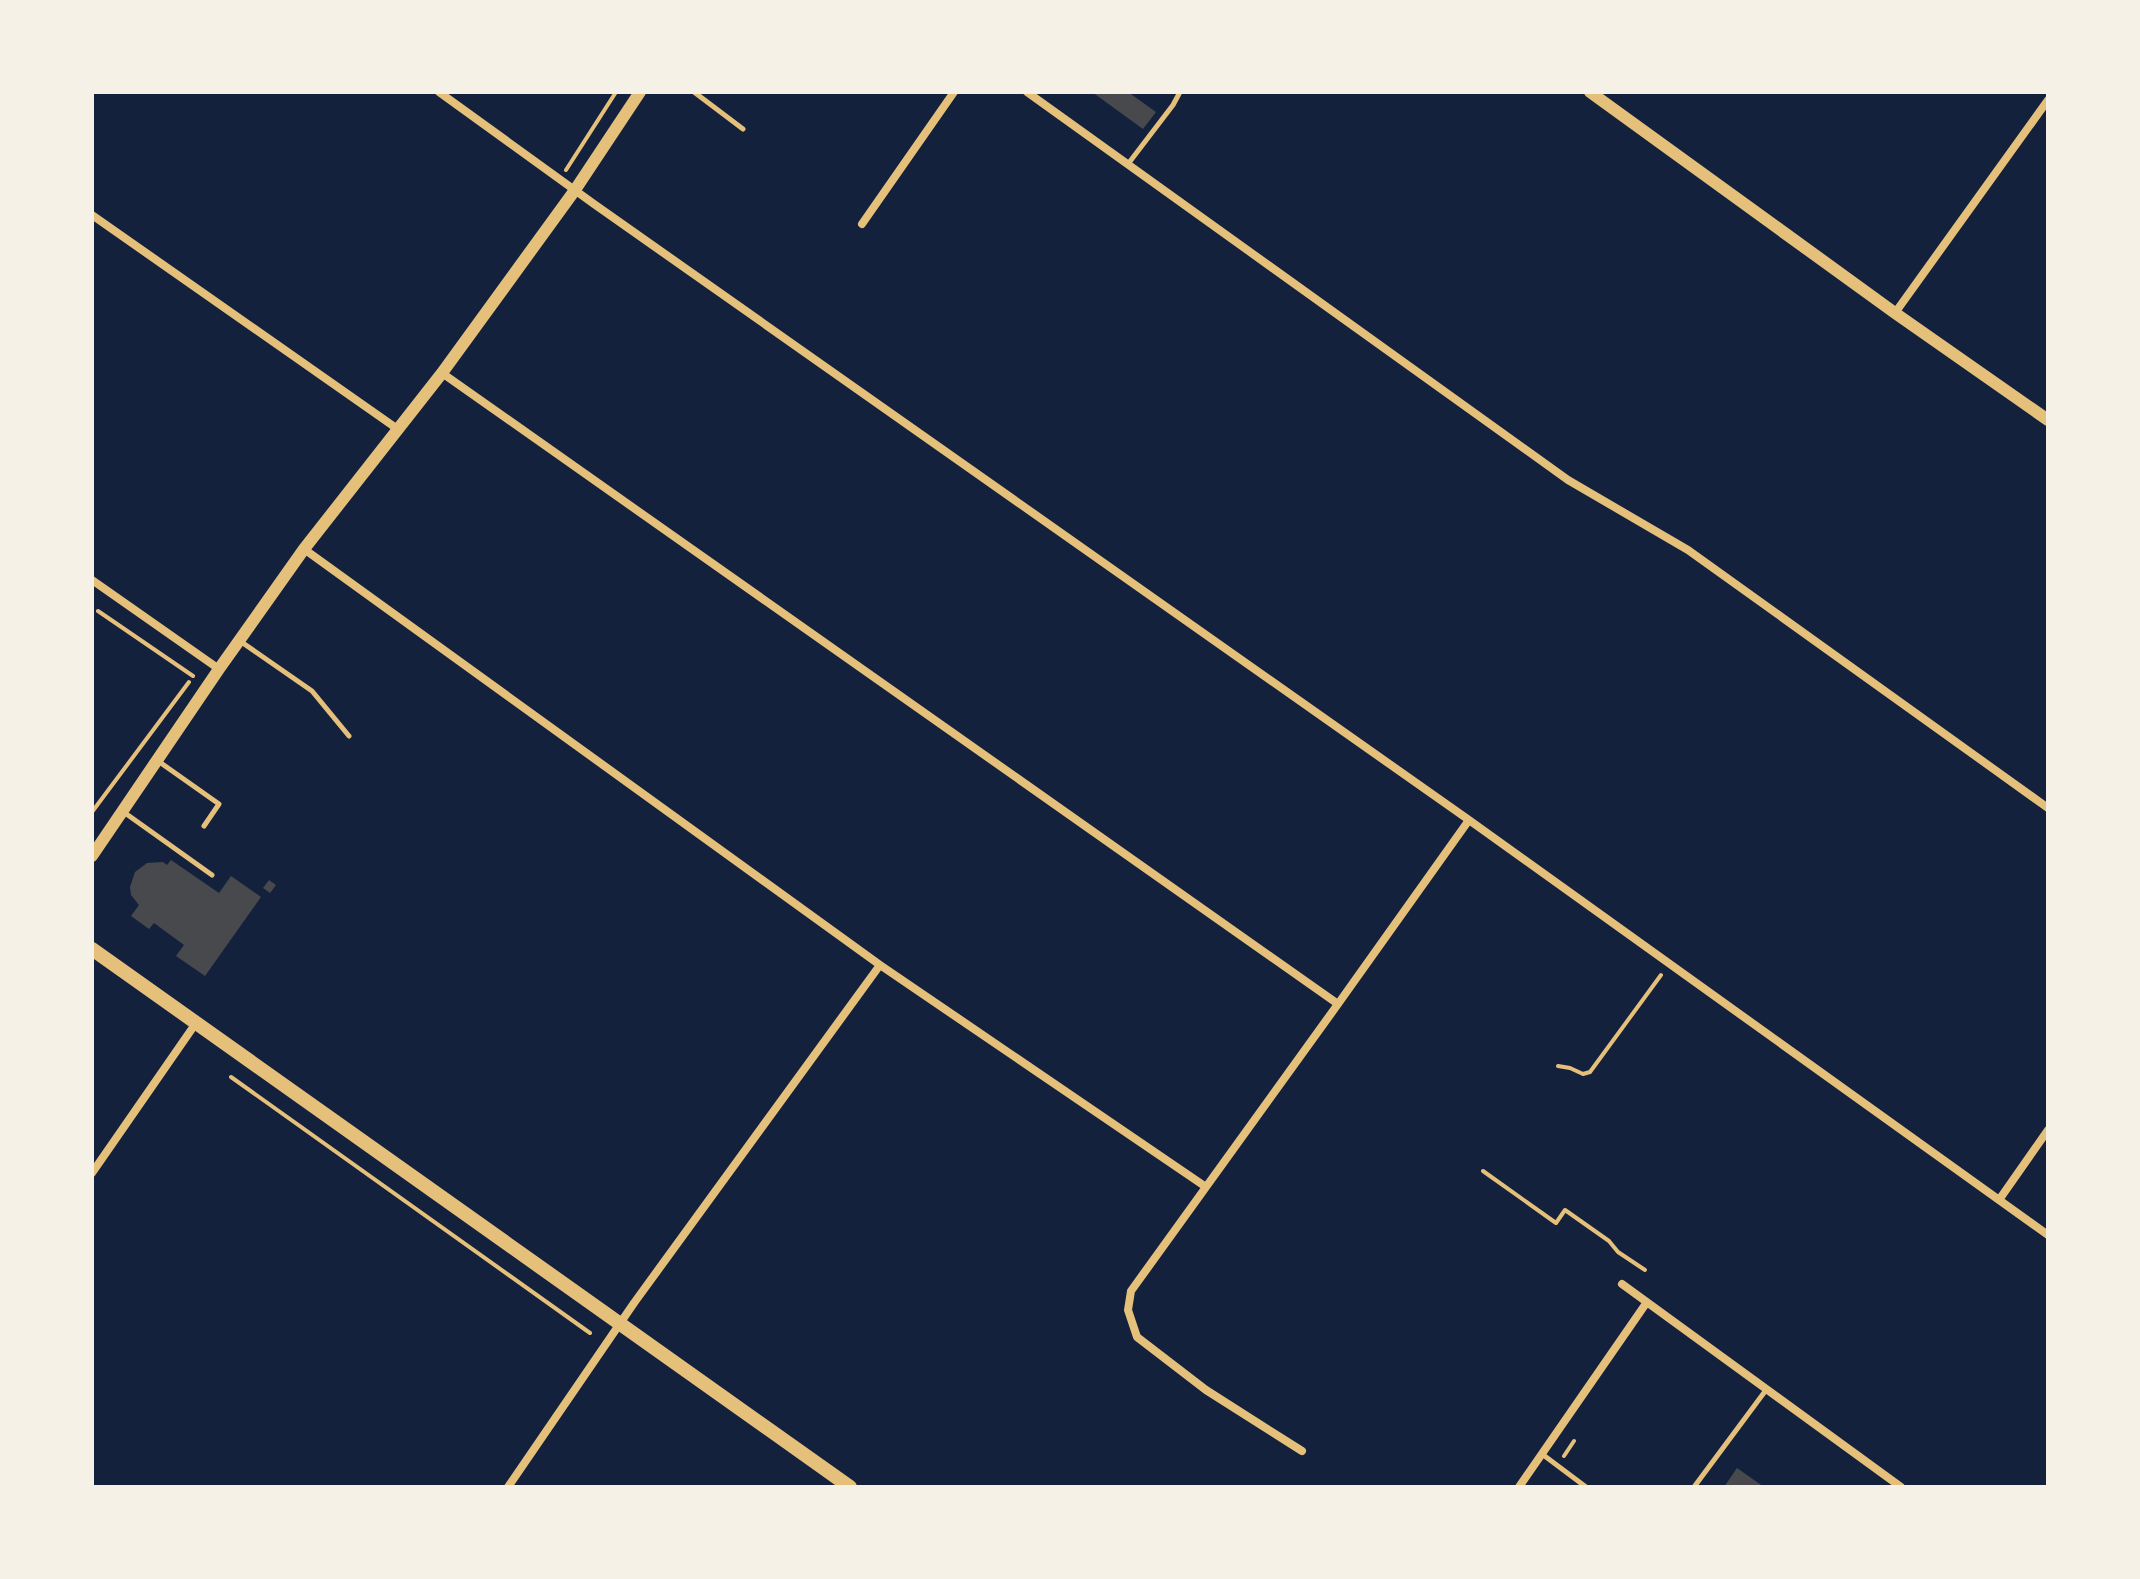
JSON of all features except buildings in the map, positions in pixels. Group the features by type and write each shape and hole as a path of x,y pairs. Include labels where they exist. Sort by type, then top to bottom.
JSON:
{"main road":[{"path":"92,949 850,1487"}],"street":[{"path":"439,92 1469,820 2048,1235"},
{"path":"92,856 304,549 442,373 575,190 640,92"},
{"path":"862,224 954,92"},
{"path":"1027,92 1568,480 1688,550 2048,808"},
{"path":"1590,92 2048,420"},
{"path":"1895,313 2048,100"},
{"path":"92,215 399,430"},
{"path":"442,373 1338,1004"},
{"path":"304,549 880,965 1206,1187"},
{"path":"92,580 219,669"},
{"path":"1302,1451 1206,1390 1137,1337 1128,1310 1131,1291 1469,820"},
{"path":"508,1487 620,1324 880,965"},
{"path":"92,1173 196,1023"},
{"path":"1999,1200 2048,1130"},
{"path":"1622,1284 1901,1487"},
{"path":"1519,1487 1647,1302"}],"lane":[{"path":"694,92 743,129"},
{"path":"1128,164 1180,92"},
{"path":"240,640 312,691 349,736"},
{"path":"157,761 219,804 204,826"},
{"path":"123,812 212,875"},
{"path":"1694,1487 1766,1390"},
{"path":"1541,1454 1586,1487"}],"path":[{"path":"560,179 616,92"},
{"path":"98,611 193,676"},
{"path":"92,812 205,659"},
{"path":"1558,1066 1583,1074 1590,1072 1670,964"},
{"path":"231,1077 590,1333"},
{"path":"1483,1171 1556,1223 1565,1210 1645,1270"},
{"path":"1558,1466 1574,1441"}]}
